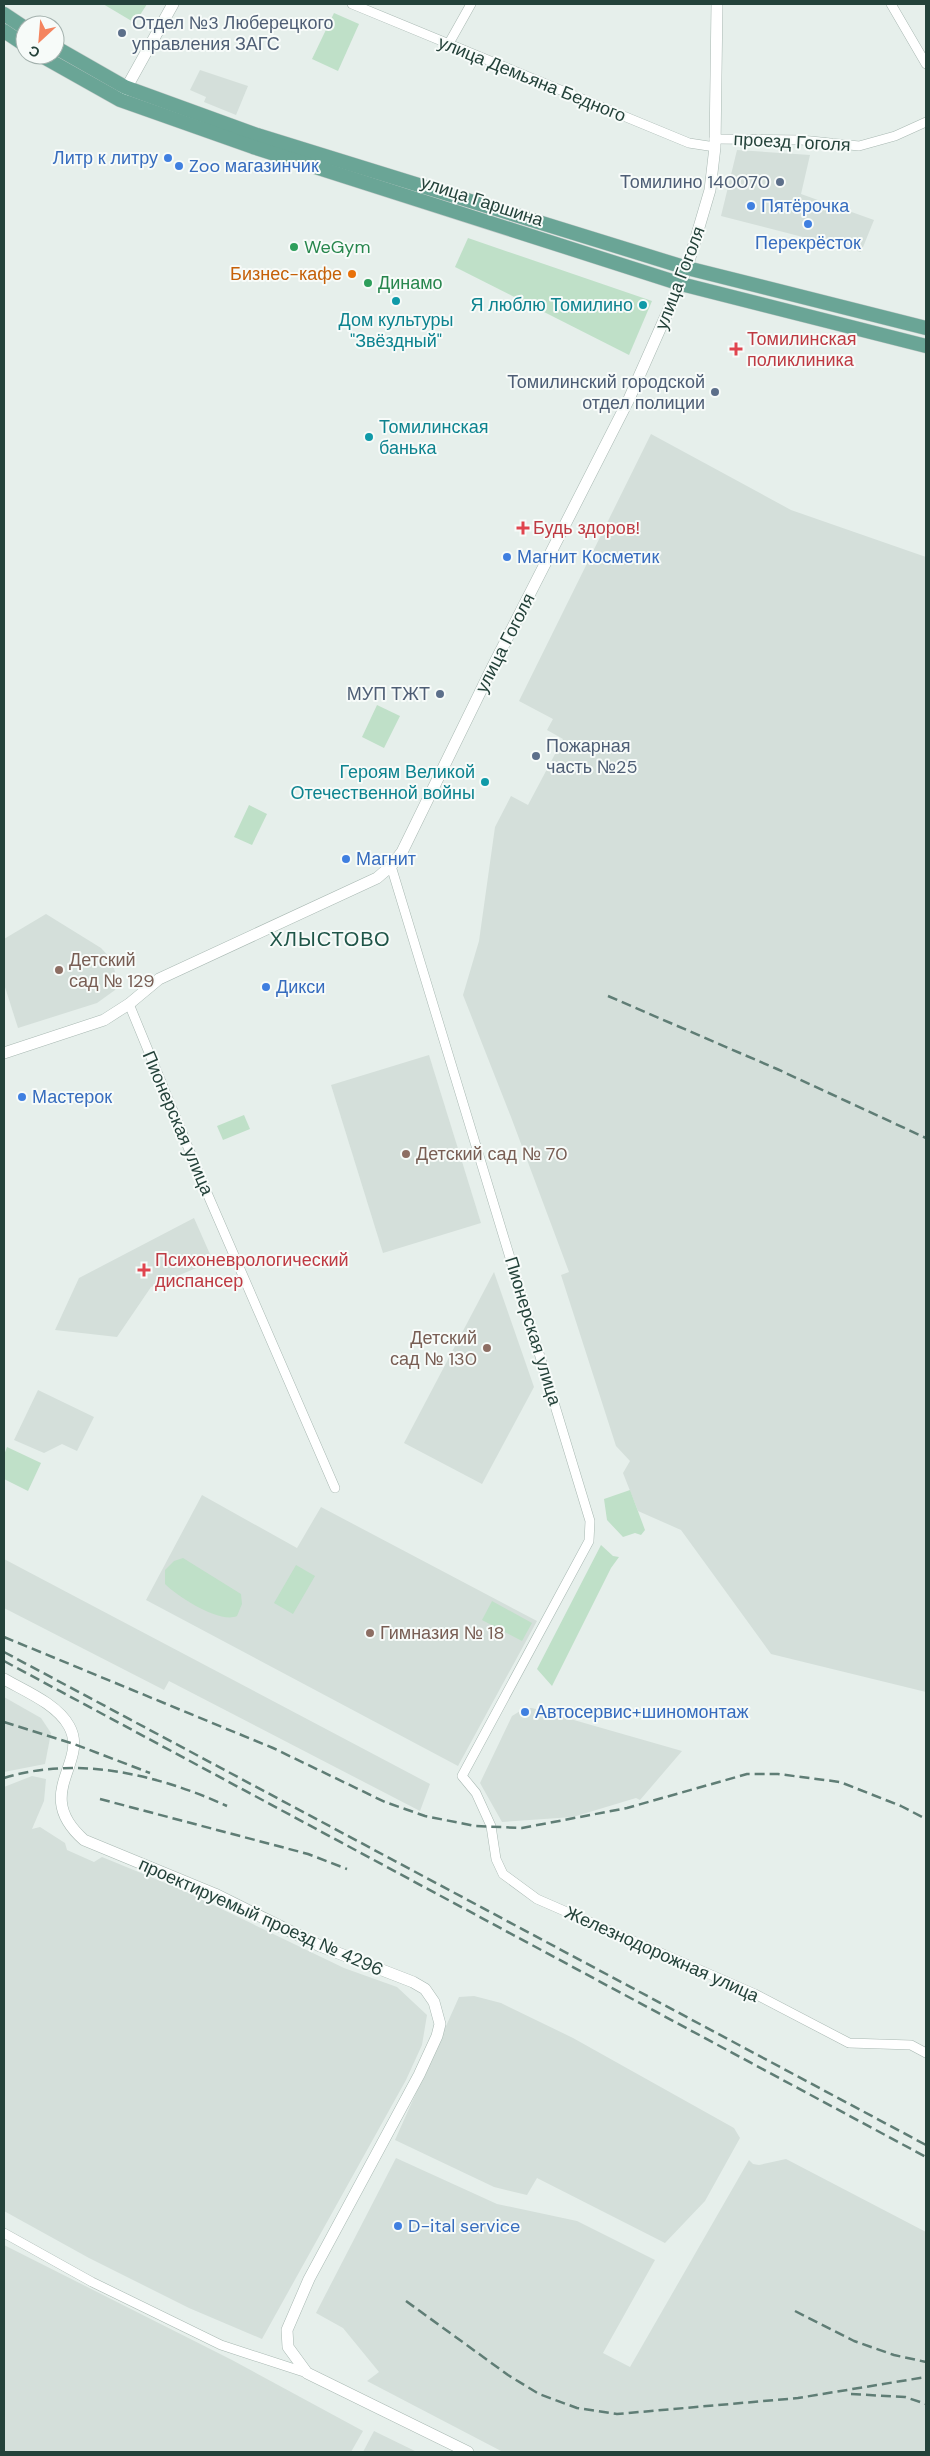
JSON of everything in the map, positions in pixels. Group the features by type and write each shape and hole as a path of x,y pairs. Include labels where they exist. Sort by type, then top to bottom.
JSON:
{"main road":[{"path":"4,14 15,21"},
{"path":"4,31 15,38"},
{"name":"улица Гаршина","path":"65,53 126,87 257,135 687,268 926,328"},
{"name":"улица Гаршина","path":"58,65 120,100 253,147 681,284 926,346"}],"street":[{"path":"120,100 173,4"},
{"name":"улица Демьяна Бедного","path":"352,4 688,143 714,143"},
{"path":"448,45 471,4"},
{"name":"улица Гоголя","path":"4,1054 104,1020 130,1004 159,979 361,887 391,866 402,852 491,670 629,398 687,268 710,190 714,143 717,4"},
{"path":"891,4 926,64"},
{"name":"проезд Гоголя","path":"714,143 801,140 859,146 895,136 926,122"},
{"name":"Пионерская улица","path":"391,866 590,1521 589,1541 462,1776"},
{"name":"Пионерская улица","path":"130,1004 142,1040 335,1488"},
{"name":"проектируемый проезд № 4296","path":"4,1679 59,1713 69,1725 74,1744 60,1799 63,1815 71,1829 84,1840 215,1894 320,1946 413,1982 426,1989 434,2002 440,2024 428,2056 309,2279 287,2330 288,2347 307,2373"},
{"name":"Железнодорожная улица","path":"462,1776 476,1793 492,1826 496,1859 503,1874 537,1899 755,1994 849,2043 911,2045 926,2053"},
{"path":"4,2233 92,2282 221,2345 307,2373 468,2452"}],"shaded area":[{"path":"200,70 248,86 236,115 204,102 206,97 190,90"},
{"path":"737,150 810,155 801,194 874,220 861,252 721,216"},
{"path":"651,434 791,510 926,557 926,1692 771,1654 681,1530 638,1511 623,1473 630,1461 616,1446 561,1275 569,1272 463,995 479,941 495,827 511,796 528,805 563,739 547,730 553,719 519,701"},
{"name":"Детский сад № 129","path":"46,914 101,948 112,960 118,984 115,990 97,1003 18,1028 4,984 4,939"},
{"name":"Детский сад № 70","path":"429,1055 481,1223 383,1253 331,1085"},
{"name":"Психоневрологический диспансер","path":"194,1218 213,1261 151,1287 117,1337 55,1330 79,1278"},
{"name":"Детский сад № 130","path":"494,1272 534,1387 482,1484 404,1443"},
{"path":"38,1390 94,1417 77,1451 62,1444 44,1453 14,1440"},
{"name":"Гимназия № 18","path":"202,1495 297,1548 321,1507 537,1621 458,1766 146,1600"},
{"path":"4,1559 430,1784 420,1811 169,1681 164,1690 4,1608"},
{"path":"4,1697 41,1718 51,1733 45,1764 4,1772"},
{"path":"525,1708 532,1708 682,1751 640,1800 636,1798 573,1817 502,1822 480,1783 512,1716"},
{"path":"32,1776 46,1779 44,1801 32,1829 40,1827 65,1843 67,1850 94,1862 102,1857 180,1889 344,1968 397,1987 427,2015 422,2045 406,2080 262,2339 189,2308 89,2258 4,2211 4,1787"},
{"path":"474,1996 501,2003 573,2038 734,2128 740,2138 705,2201 665,2243 537,2178 527,2195 494,2187 395,2140 459,1997"},
{"path":"396,2158 497,2204 577,2221 655,2260 603,2353 630,2367 749,2160 753,2164 759,2165 786,2159 926,2232 926,2452 503,2452 367,2381 379,2372 343,2328 316,2313"},
{"path":"4,2245 232,2360 363,2431 351,2452 4,2452"},
{"path":"374,2431 417,2452 363,2452"}],"green space":[{"path":"103,4 147,4 135,23"},
{"path":"334,13 359,24 338,71 312,59"},
{"path":"468,238 652,301 629,355 455,267"},
{"path":"377,705 400,716 384,748 362,737"},
{"path":"249,805 267,814 252,845 234,837"},
{"path":"244,1115 250,1129 223,1140 217,1126"},
{"path":"7,1447 41,1463 28,1491 4,1479 4,1455"},
{"path":"630,1490 645,1530 641,1535 635,1533 623,1537 607,1520 604,1499"},
{"path":"601,1545 613,1556 619,1557 611,1568 552,1686 537,1669"},
{"path":"183,1558 241,1594 242,1604 237,1616 220,1616 210,1613 179,1596 165,1584 165,1570 174,1561"},
{"path":"296,1565 315,1576 293,1614 274,1603"},
{"path":"492,1601 532,1623 522,1641 482,1620"}],"railway":[{"path":"608,996 777,1069 926,1138"},
{"path":"4,1637 273,1748 385,1802 425,1816 475,1826 522,1828 627,1808 747,1774 778,1774 840,1782 901,1806 926,1819"},
{"path":"4,1652 926,2145"},
{"path":"4,1661 926,2157"},
{"path":"4,1722 74,1744 150,1773"},
{"path":"4,1778 32,1771 60,1768 118,1772 174,1785 227,1806"},
{"path":"100,1799 308,1854 347,1869"},
{"path":"406,2301 508,2375 539,2394 577,2408 617,2414 798,2398 926,2377"},
{"path":"795,2311 854,2341 894,2355 926,2362"},
{"path":"851,2394 905,2397 926,2404"}],"place":[{"name":"Отдел №3 Люберецкого управления ЗАГС","path":"122,33"},
{"name":"Литр к литру","path":"168,158"},
{"name":"Zoo магазинчик","path":"179,166"},
{"name":"Томилино 140070","path":"780,182"},
{"name":"Пятёрочка","path":"751,206"},
{"name":"Перекрёсток","path":"808,224"},
{"name":"WeGym","path":"294,247"},
{"name":"Бизнес-кафе","path":"352,274"},
{"name":"Динамо","path":"368,283"},
{"name":"Дом культуры \"Звёздный\"","path":"396,301"},
{"name":"Я люблю Томилино","path":"643,305"},
{"name":"Томилинская поликлиника","path":"736,349"},
{"name":"Томилинский городской отдел полиции","path":"715,392"},
{"name":"Томилинская банька","path":"369,437"},
{"name":"Будь здоров!","path":"523,528"},
{"name":"Магнит Косметик","path":"507,557"},
{"name":"МУП ТЖТ","path":"440,694"},
{"name":"Пожарная часть №25","path":"536,756"},
{"name":"Героям Великой Отечественной войны","path":"485,782"},
{"name":"Магнит","path":"346,859"},
{"name":"Детский сад № 129","path":"59,970"},
{"name":"Дикси","path":"266,987"},
{"name":"Мастерок","path":"22,1097"},
{"name":"Детский сад № 70","path":"406,1154"},
{"name":"Психоневрологический диспансер","path":"144,1270"},
{"name":"Детский сад № 130","path":"487,1348"},
{"name":"Гимназия № 18","path":"370,1633"},
{"name":"Автосервис+шиномонтаж","path":"525,1712"},
{"name":"D-ital service","path":"398,2226"}],"district":[{"name":"ХЛЫСТОВО","path":"330,939"}]}
